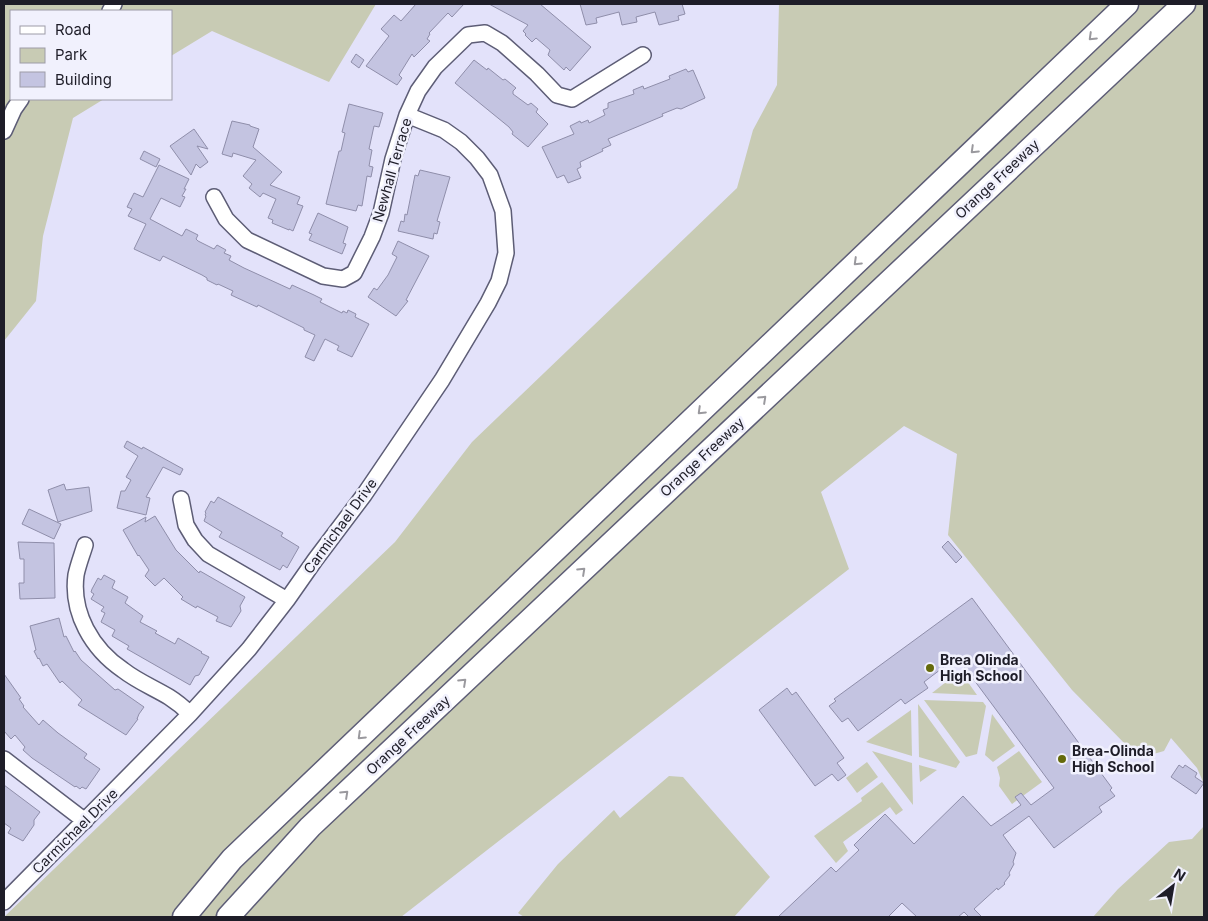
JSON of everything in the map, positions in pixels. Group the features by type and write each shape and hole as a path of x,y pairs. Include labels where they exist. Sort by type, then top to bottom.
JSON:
{"highway":[{"path":"168,917 232,859 1127,4"},
{"name":"Orange Freeway","path":"228,917 310,827 1184,4"},
{"path":"241,917 310,827"},
{"path":"184,917 232,859"}],"street":[{"name":"Newhall Terrace","path":"214,197 226,219 247,240 323,276 343,279 354,274 372,237 381,213 393,159 407,115 418,91 435,67 468,35 485,33 509,50 537,74 557,95 572,99 643,55"},
{"path":"4,131 20,100"},
{"name":"Carmichael Drive","path":"4,902 190,714 249,649 364,495 442,380 488,303 499,281 506,253 503,211 490,174 477,158 444,130 407,115"},
{"path":"181,499 186,525 195,540 208,554 287,600"},
{"path":"85,545 76,575 76,602 86,629 102,653 112,662 171,698 190,714"},
{"path":"4,759 85,821"}],"green space":[{"path":"4,4 376,4 329,82 212,31 172,55 172,10 10,10 10,100 102,100 73,118 43,236 36,301 4,341"},
{"path":"779,4 1204,4 1204,784 1197,768 1171,738 1164,751 1150,755 1129,748 1072,690 948,535 957,454 904,426 821,492 849,569 401,917 4,917 395,542 472,442 737,188 753,130 777,85"},
{"path":"960,671 977,695 932,693"},
{"path":"924,700 983,702 986,706 977,754 966,757"},
{"path":"918,704 960,762 956,768 919,757"},
{"path":"911,710 912,756 866,742"},
{"path":"992,714 1015,746 993,762 985,755"},
{"path":"872,751 912,763 913,805"},
{"path":"1019,751 1042,782 1012,804 999,786 1000,778 997,767"},
{"path":"867,762 878,777 857,793 846,778"},
{"path":"919,765 937,770 920,782"},
{"path":"669,776 683,777 770,877 734,917 524,917 518,913 558,864 614,810 620,818"},
{"path":"882,782 903,810 896,815 890,807 843,842 848,851 836,863 814,836 862,801 861,798"},
{"path":"1204,826 1204,917 1093,917 1118,889 1169,842 1192,839"}],"building":[{"path":"416,4 464,4 452,17 448,13 429,33 427,39 430,41 414,57 412,54 399,75 402,78 397,85 366,66 389,36 381,29 394,15 401,21"},
{"path":"489,4 540,4 591,47 570,71 566,67 564,70 548,55 550,50 536,38 532,42 525,35 523,31 528,25"},
{"path":"580,4 682,4 685,14 678,16 679,20 659,25 655,12 636,17 637,22 622,25 619,12 596,18 597,23 586,25"},
{"path":"356,54 364,60 359,68 351,62"},
{"path":"474,60 516,88 513,94 528,105 531,103 538,109 536,112 548,124 528,147 512,134 513,132 509,127 455,83"},
{"path":"686,69 688,72 693,70 705,98 681,109 677,108 662,114 663,116 608,139 611,145 580,162 581,167 577,169 581,178 568,183 564,175 557,178 542,147 574,134 570,126 580,121 581,123 588,120 589,123 605,115 603,110 608,108 608,103 634,94 633,90 643,86 644,89 670,79 669,76"},
{"path":"349,104 383,113 379,127 374,126 369,149 372,150 369,166 373,167 371,177 367,176 362,206 358,205 356,211 326,204 339,151 341,151 345,133 342,132"},
{"path":"232,121 259,129 253,147 282,172 270,185 300,197 297,204 303,206 293,231 272,223 273,220 268,218 276,199 263,193 260,197 249,188 252,184 243,176 256,160 233,153 232,157 222,154"},
{"path":"194,129 208,149 197,146 208,162 200,168 196,164 191,175 170,146"},
{"path":"144,151 160,159 156,167 140,159"},
{"path":"159,165 189,179 182,196 185,197 180,207 161,198 150,219 182,236 186,229 198,235 196,239 198,241 214,249 217,245 226,250 224,253 231,256 229,260 244,268 290,289 292,285 314,295 322,299 320,302 342,313 343,311 347,313 348,310 356,314 355,317 369,324 352,357 337,350 339,346 325,339 314,361 305,357 315,335 304,330 304,328 258,305 257,307 231,295 233,291 207,280 202,275 163,256 160,261 134,249 146,224 128,216 132,209 127,207 134,193 143,197"},
{"path":"420,170 450,177 437,221 440,222 437,234 434,233 433,239 398,231 401,221 404,222 405,214 407,215 415,175 418,176"},
{"path":"318,213 348,227 343,243 346,244 342,254 309,240 312,234 309,233"},
{"path":"398,241 429,256 406,300 408,301 396,316 368,297 374,288 377,290 388,275 397,257 392,254"},
{"path":"127,441 142,449 143,447 183,469 180,475 163,467 146,497 150,498 146,515 117,508 121,491 125,491 131,480 126,477 138,456 124,447"},
{"path":"64,484 66,490 89,487 92,511 58,522 48,490"},
{"path":"218,497 283,533 281,536 299,547 287,568 283,565 280,570 219,537 222,532 204,521 205,512 211,501 214,503"},
{"path":"29,509 61,524 54,539 22,524"},
{"path":"155,516 176,550 199,573 200,571 245,597 240,606 241,611 231,627 216,621 218,617 197,606 196,608 181,599 183,597 164,578 155,586 145,576 149,570 138,556 123,530 146,517 145,522"},
{"path":"948,541 962,557 956,563 942,547"},
{"path":"18,542 54,543 55,598 20,599 19,583 24,583 24,559 20,559"},
{"path":"104,575 115,581 112,588 128,597 125,603 143,616 140,622 175,644 178,638 209,657 199,675 195,676 190,685 127,649 129,646 112,636 115,630 101,622 105,613 101,611 104,607 91,599 94,594 91,592 98,578 101,580"},
{"name":"Brea-Olinda High School","path":"972,598 1112,788 1110,790 1115,796 1099,807 1102,812 1054,848 1029,816 1003,835 1016,853 1014,864 1005,884 998,890 997,888 974,909 982,917 969,917 964,912 958,917 917,917 902,903 888,917 778,917 831,867 836,872 859,850 854,845 885,814 914,844 963,796 991,826 1021,805 1015,797 1021,793 1031,805 1054,788 957,657 924,682 928,688 905,704 901,699 858,731 848,718 842,722 829,706 836,701 834,699"},
{"path":"59,618 64,637 66,636 74,652 81,660 115,690 118,689 144,707 126,735 78,705 82,700 62,681 60,683 47,664 43,666 38,659 34,651 36,650 30,626"},
{"path":"4,674 21,698 19,699 23,707 39,725 43,720 87,754 84,758 100,769 86,789 75,787 32,758 23,750 25,747 15,735 11,739 4,731"},
{"path":"787,688 792,695 796,692 844,758 837,763 846,775 838,781 832,774 815,786 759,710"},
{"path":"1179,765 1183,768 1185,765 1197,773 1195,777 1204,783 1196,794 1171,777"},
{"path":"4,785 40,812 23,841 8,833 11,828 4,823"}],"place":[{"name":"Brea Olinda High School","path":"930,668"},
{"name":"Brea-Olinda High School","path":"1062,759"}]}
